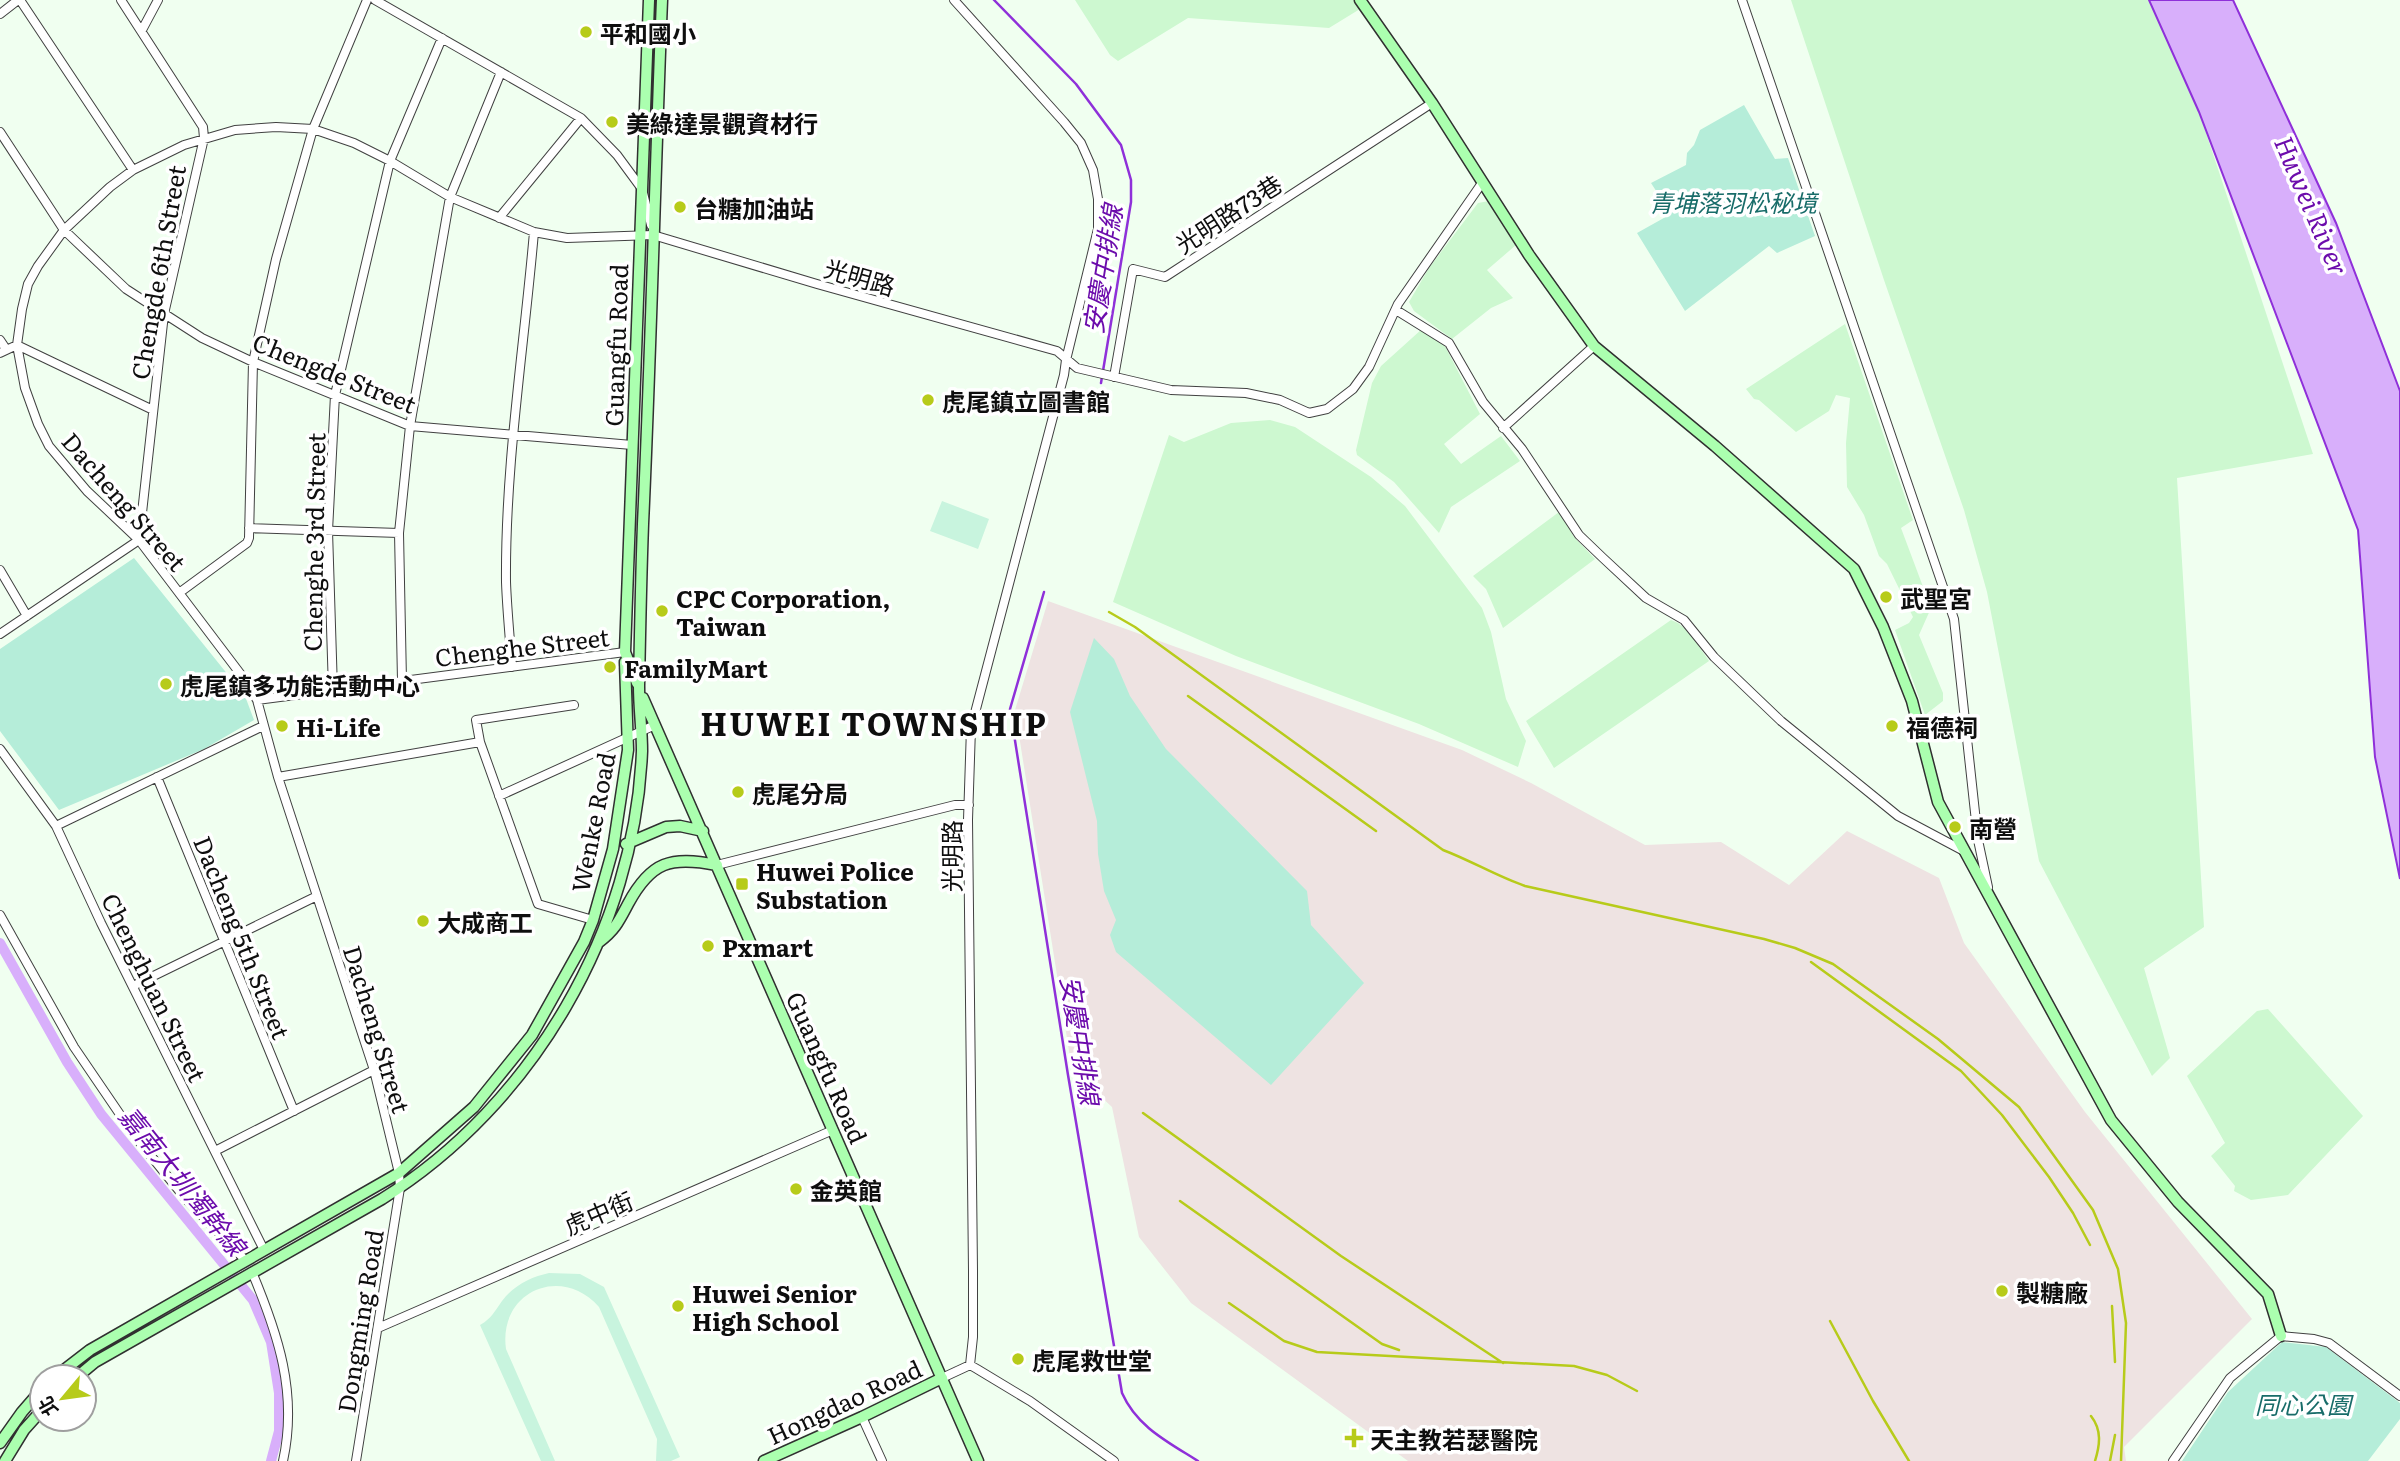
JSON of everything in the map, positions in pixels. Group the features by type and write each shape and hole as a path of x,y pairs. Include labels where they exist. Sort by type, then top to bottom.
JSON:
{"main road":[{"name":"Guangfu Road","path":"649,0 625,652 978,1461"},
{"name":"Guangfu Road","path":"639,689 662,0"},
{"path":"1360,0 1594,346 1715,446 1854,569 1882,627 1912,701 1938,802 2110,1120 2178,1202 2268,1294 2281,1336"},
{"name":"Wenke Road","path":"73,1363 90,1350 399,1172 474,1107 532,1035 570,969 593,920 614,849 629,737 625,652"},
{"name":"Wenke Road","path":"94,1363 400,1188 462,1137 526,1067 562,1012 599,942 616,894 630,843 641,757 639,689"},
{"path":"614,849 666,827 680,826 703,831"},
{"path":"599,942 613,931 636,888 652,871 669,862 688,859 717,865"},
{"name":"Hongdao Road","path":"764,1461 785,1457 942,1378"},
{"path":"0,1443 28,1405"},
{"path":"5,1461 28,1426"}],"street":[{"path":"0,14 19,0 133,170"},
{"path":"121,0 203,127 204,138"},
{"path":"142,30 158,0"},
{"path":"179,593 247,543 253,362 276,259 313,129 367,0"},
{"path":"375,0 581,118 617,155 642,189 653,235"},
{"name":"光明路","path":"954,0 1081,143 1093,170 1098,199 1098,229 1066,360 1065,375 971,728 969,805 973,1337 970,1365"},
{"path":"1742,0 1848,316 1954,619 1978,840 1990,900"},
{"name":"Chenghe 3rd Street","path":"332,690 328,531 335,395 390,161 442,38"},
{"path":"402,681 399,533 410,426 450,197 501,72"},
{"name":"光明路73巷","path":"1114,377 1133,269 1165,277 1432,103"},
{"path":"499,218 581,118"},
{"name":"Dacheng Street","path":"400,1188 399,1172 374,1070 278,777 257,700 242,676 139,540 87,491 49,446 25,388 17,345 28,284 64,230 102,194 133,170 204,138 235,130 276,127 313,129 354,143 450,197 534,232 567,238 641,236"},
{"name":"Chengde Street","path":"0,132 64,230 126,289 202,338 253,362 410,426 632,445"},
{"name":"Chengde 6th Street","path":"139,540 164,314 204,138"},
{"path":"1066,360 1077,368 1171,390 1246,393 1280,400 1309,413 1327,410 1353,389 1369,367 1396,310 1482,183"},
{"path":"512,667 506,585 514,436 534,232"},
{"name":"光明路","path":"641,236 653,235 1057,351 1066,360"},
{"path":"1396,310 1449,342 1483,402 1522,449 1579,535 1646,598 1684,620 1714,657 1781,721 1898,816 1962,850"},
{"path":"0,340 3,351 17,345 153,410"},
{"path":"1503,428 1594,346"},
{"path":"249,528 399,533"},
{"path":"0,634 139,540"},
{"path":"0,570 27,616"},
{"name":"Chenghe Street","path":"257,700 625,652"},
{"path":"574,705 476,720 480,742 538,904 593,920"},
{"path":"499,796 655,725"},
{"path":"56,827 264,726"},
{"path":"278,777 480,742"},
{"name":"Chenghuan Street","path":"0,749 56,827 264,1250"},
{"name":"Dacheng 5th Street","path":"157,777 294,1111"},
{"path":"717,865 955,805 969,805"},
{"path":"133,986 317,896"},
{"path":"0,915 74,1047 134,1135 185,1198 246,1261"},
{"path":"215,1151 374,1070"},
{"name":"虎中街","path":"377,1328 833,1130"},
{"name":"Dongming Road","path":"356,1461 400,1188"},
{"path":"252,1272 285,1363 289,1409 282,1461"},
{"path":"2174,1461 2230,1378 2281,1336 2329,1343 2400,1396"},
{"path":"942,1378 970,1365 1030,1401 1114,1461"},
{"path":"862,1417 882,1461"}],"shaded area":[{"path":"1048,601 1462,750 1531,783 1645,845 1721,842 1789,885 1847,831 1939,878 1964,943 2085,1112 2252,1319 2124,1447 2126,1461 1408,1461 1191,1303 1139,1237 1112,1107 1072,1070 1015,710"}],"green space":[{"path":"1075,0 1354,0 1360,9 1329,28 1188,18 1118,61 1110,55"},
{"path":"1791,0 2149,0 2199,112 2313,454 2177,478 2204,927 2144,968 2170,1058 2152,1076 2039,861 1987,592 1964,510"},
{"name":"青埔落羽松秘境","path":"1744,105 1775,159 1788,158 1815,236 1777,253 1769,246 1685,311 1637,233 1671,214 1651,183 1686,165 1687,153 1694,145 1700,130"},
{"path":"1489,201 1516,245 1487,270 1513,298 1491,308 1452,339 1414,311 1409,302 1429,268 1478,203"},
{"path":"1845,324 1913,520 1901,528 1931,608 1919,635 1943,693 1943,701 1925,715 1895,630 1909,623 1913,617 1887,564 1879,556 1864,515 1847,487 1846,443 1850,398 1836,395 1829,411 1796,432 1759,400 1754,399 1746,389"},
{"path":"1422,329 1440,340 1446,348 1480,414 1444,444 1461,464 1501,436 1520,461 1451,507 1439,533 1394,482 1357,455 1356,450 1372,383 1381,366"},
{"path":"1270,420 1295,427 1371,477 1405,506 1482,608 1491,632 1506,699 1526,741 1518,767 1419,724 1236,656 1113,602 1169,435 1184,442 1231,423"},
{"path":"942,501 989,519 978,549 930,531"},
{"path":"1559,512 1574,537 1595,559 1503,628 1486,589 1473,576"},
{"path":"134,558 245,696 254,720 204,749 59,810 0,731 0,649"},
{"path":"1671,620 1689,632 1709,661 1554,768 1526,721"},
{"path":"1094,638 1114,659 1130,696 1166,749 1307,891 1311,925 1364,983 1271,1085 1116,952 1110,935 1116,920 1104,891 1098,854 1097,821 1070,712"},
{"path":"2268,1009 2363,1116 2288,1195 2251,1200 2234,1191 2235,1186 2211,1156 2225,1143 2187,1076 2257,1011"},
{"path":"549,1273 580,1274 604,1287 680,1457 671,1461 656,1461 657,1439 599,1307 584,1294 567,1287 551,1286 522,1299 512,1312 506,1329 506,1349 555,1461 541,1461 480,1325 517,1286"},
{"name":"同心公園","path":"2282,1342 2326,1347 2400,1403 2400,1419 2368,1461 2182,1461 2228,1392"}],"water":[{"name":"Huwei River","path":"2149,0 2233,0 2336,223 2400,391 2400,879 2375,757 2358,530 2199,112"}],"waterway":[{"name":"安慶中排線","path":"994,0 1076,84 1121,145 1131,180 1131,202 1101,383"},
{"name":"安慶中排線","path":"1044,592 1010,709 1122,1393 1128,1405 1145,1424 1198,1461"},
{"name":"嘉南大圳濁幹線","path":"0,943 67,1062 101,1114 253,1300 271,1342 279,1393 279,1431 271,1461"}],"railway":[{"path":"1109,612 1135,627 1443,850 1525,886 1795,948 1833,964 1938,1039 2019,1107 2093,1210 2118,1269 2126,1323 2121,1461"},
{"path":"1188,696 1376,831"},
{"path":"1811,962 1961,1071 2002,1115 2049,1177 2090,1245"},
{"path":"1143,1113 1341,1256 1503,1363"},
{"path":"1180,1201 1382,1344 1399,1350"},
{"path":"1229,1303 1284,1341 1317,1352 1574,1366 1607,1375 1637,1391"},
{"path":"2112,1306 2115,1362"},
{"path":"1830,1321 1909,1461"},
{"path":"2091,1416 2099,1438 2095,1461"},
{"path":"2110,1461 2115,1435"}],"place":[{"name":"平和國小","path":"586,32"},
{"name":"美綠達景觀資材行","path":"612,122"},
{"name":"台糖加油站","path":"680,207"},
{"name":"虎尾鎮立圖書館","path":"928,400"},
{"name":"武聖宮","path":"1886,597"},
{"name":"CPC Corporation, Taiwan","path":"662,611"},
{"name":"FamilyMart","path":"610,667"},
{"name":"虎尾鎮多功能活動中心","path":"166,684"},
{"name":"Hi-Life","path":"282,726"},
{"name":"福德祠","path":"1892,726"},
{"name":"虎尾分局","path":"738,792"},
{"name":"南營","path":"1955,827"},
{"name":"Huwei Police Substation","path":"742,884"},
{"name":"大成商工","path":"423,921"},
{"name":"Pxmart","path":"708,946"},
{"name":"金英館","path":"796,1189"},
{"name":"製糖廠","path":"2002,1291"},
{"name":"Huwei Senior High School","path":"678,1306"},
{"name":"虎尾救世堂","path":"1018,1359"},
{"name":"天主教若瑟醫院","path":"1354,1438"}],"district":[{"name":"HUWEI TOWNSHIP","path":"874,722"}]}
